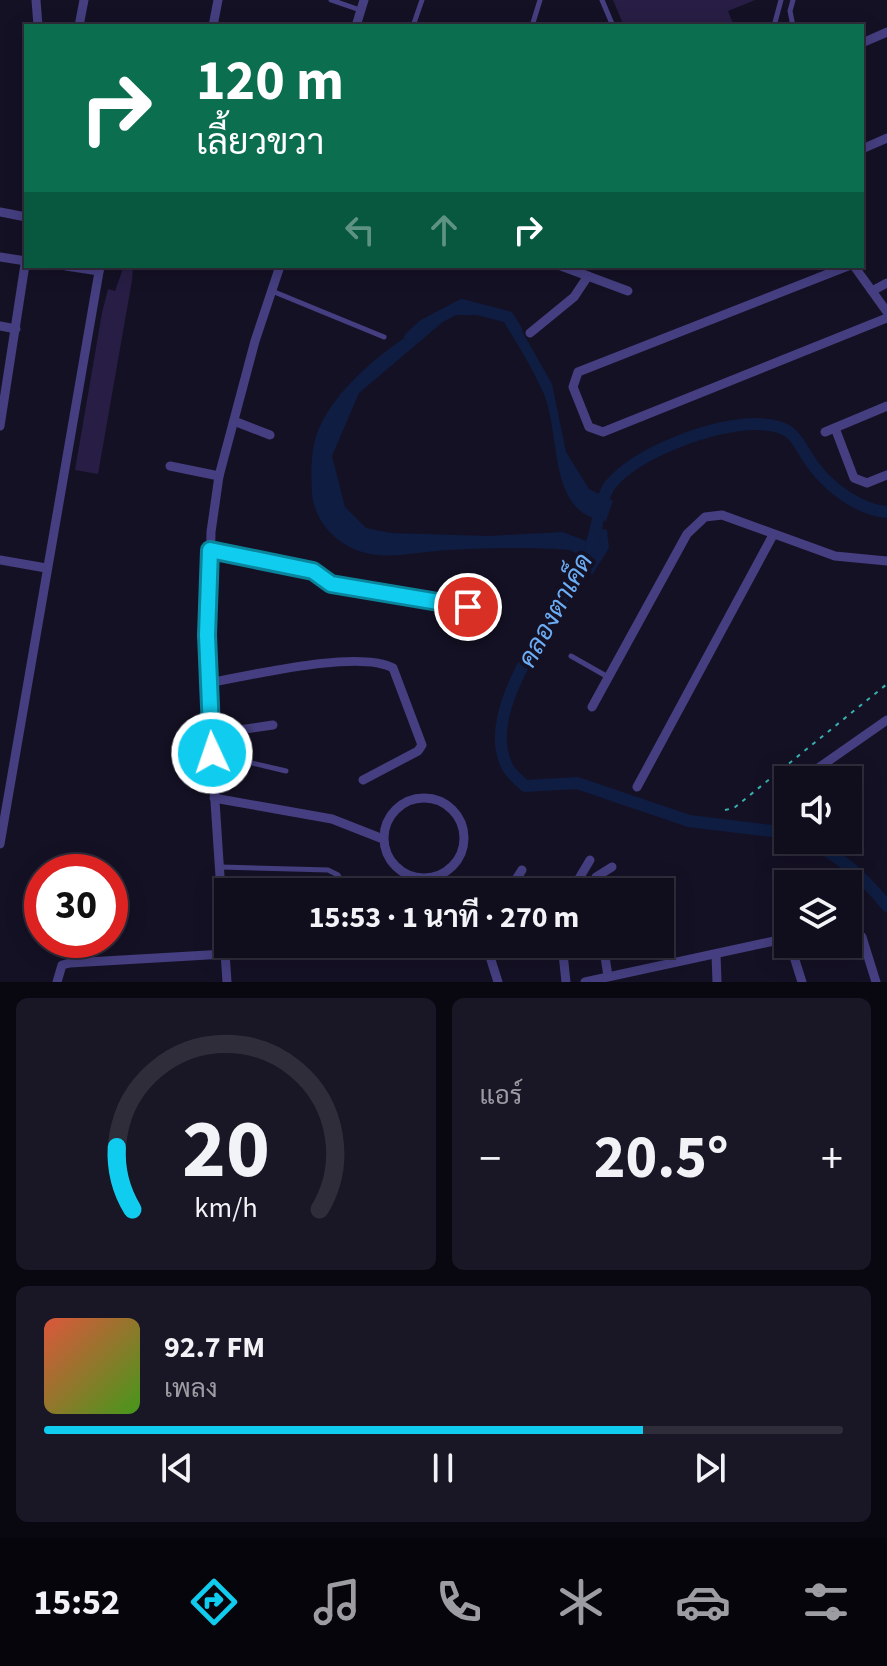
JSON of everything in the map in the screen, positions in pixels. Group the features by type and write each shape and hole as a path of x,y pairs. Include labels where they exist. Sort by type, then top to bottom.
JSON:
{"street":[{"path":"36,0 38,24"},
{"path":"79,24 84,0"},
{"path":"213,24 218,0"},
{"path":"864,42 887,32"},
{"path":"864,148 887,138"},
{"path":"0,212 24,217"},
{"path":"0,257 24,260"},
{"path":"0,426 25,268"},
{"path":"0,844 4,796 99,268"},
{"path":"221,878 208,683 210,550 219,476 279,268"},
{"path":"566,268 628,291"},
{"path":"843,268 578,372 573,387 589,427 603,432 887,318"},
{"path":"855,268 887,312"},
{"path":"530,333 574,297 588,276"},
{"path":"872,291 887,283"},
{"path":"0,326 16,329"},
{"path":"887,406 830,430 854,478 867,483 887,475"},
{"path":"234,421 270,435"},
{"path":"170,466 219,476"},
{"path":"592,707 696,523 722,515 835,556 887,561"},
{"path":"637,787 773,535"},
{"path":"0,560 46,568"},
{"path":"208,683 339,662 385,664 393,668 422,745 418,751 363,780"},
{"path":"821,766 887,720"},
{"path":"211,734 273,725"},
{"path":"428,797 454,811 464,838 462,853 453,866 427,879 399,871 389,859 383,839 389,816 399,805 428,797"},
{"path":"214,798 332,819 383,839"},
{"path":"579,878 590,860"},
{"path":"596,878 612,867"},
{"path":"517,878 522,870"},
{"path":"862,937 876,982"},
{"path":"585,982 774,941"},
{"path":"716,954 717,982"},
{"path":"57,982 62,965 70,963 214,955"},
{"path":"225,958 227,982"},
{"path":"490,958 498,982"},
{"path":"563,958 566,982"},
{"path":"604,958 606,978"},
{"path":"794,958 802,982"}],"lane":[{"path":"331,0 362,5"},
{"path":"414,24 422,0"},
{"path":"533,24 540,0"},
{"path":"602,0 612,24"},
{"path":"775,24 781,0"},
{"path":"793,0 790,11 793,24"},
{"path":"271,290 384,337"},
{"path":"210,550 313,571 331,584 347,588 498,611"},
{"path":"571,656 609,678"},
{"path":"212,753 286,771"},
{"path":"219,867 328,870 340,878"}],"path":[{"path":"725,810 734,808 887,684"}],"water":[{"path":"465,305 508,317 522,331 552,384 566,452 589,489 613,501 606,521 587,515 574,504 559,470 549,409 539,383 503,321 479,315 451,315 359,393 332,456 345,507 366,528 391,533 488,536 563,532 586,541 592,527 607,530 609,548 592,575 581,556 570,550 495,548 370,554 341,542 321,521 312,493 313,448 322,422 333,404 365,369 404,338"}],"building":[{"path":"613,0 755,0 728,11 733,24 623,24"},
{"path":"123,268 133,268 98,474 75,470 102,313 108,289 115,291"}],"waterway":[{"path":"410,338 424,325 462,305 508,317 516,330"},
{"name":"คลองตาเค็ด","path":"774,831 689,821 577,783 525,786 508,768 501,744 503,717 512,688 588,554 606,491 622,473 657,451 721,428 772,425 790,432 816,469 838,491 857,503 887,512"},
{"name":"คลองตาเค็ด","path":"832,854 887,906"}],"route":[{"path":"212,753 207,635 210,550 313,571 322,574 331,584 347,588 468,607"}]}
